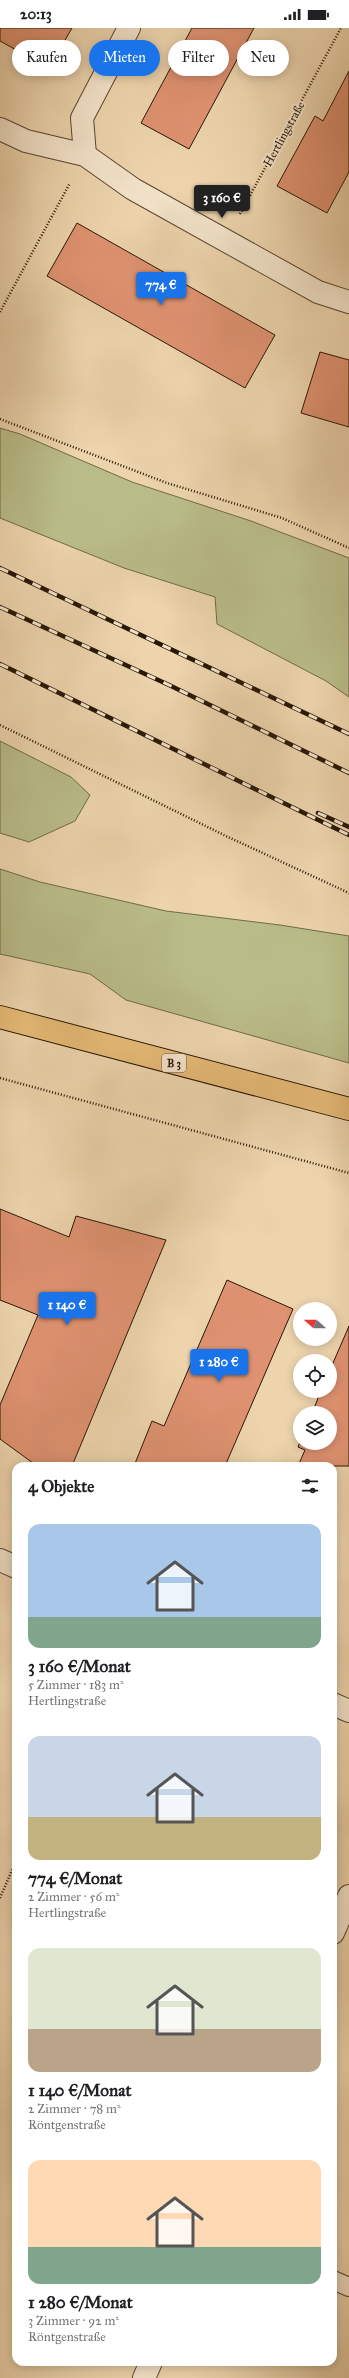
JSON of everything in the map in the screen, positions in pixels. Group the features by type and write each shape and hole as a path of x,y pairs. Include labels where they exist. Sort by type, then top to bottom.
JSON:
{"main road":[{"name":"B 3","path":"0,1017 349,1109"}],"street":[{"path":"85,155 82,118 129,28"},
{"path":"0,129 26,141 85,155 133,189 318,292 349,302"},
{"path":"0,1560 12,1565"},
{"path":"337,1706 349,1711"},
{"path":"337,1924 349,1896"},
{"path":"144,2378 149,2366"}],"lane":[{"path":"337,2282 349,2287"}],"path":[{"name":"Hertlingstraße","path":"226,240 342,28"},
{"path":"0,312 85,155"},
{"path":"0,419 167,483 282,518 349,548"},
{"path":"0,725 226,836 349,893"},
{"path":"0,1078 349,1173"},
{"path":"0,1898 12,1870"}],"green space":[{"path":"0,428 20,434 132,482 251,521 349,558 349,697 326,681 217,624 215,597 124,568 0,518"},
{"path":"0,741 71,777 90,795 75,821 29,842 0,833"},
{"path":"0,869 40,882 166,911 280,925 349,936 349,1063 126,1000 90,974 0,954"}],"building":[{"path":"0,28 72,28 65,40 12,40 12,48 0,41"},
{"path":"192,28 254,28 248,40 237,40 237,60 229,75 229,40 186,40"},
{"path":"349,71 349,172 327,213 277,186 315,116 323,121"},
{"path":"168,73 168,76 228,76 189,149 141,123"},
{"path":"77,223 275,335 245,388 47,276"},
{"path":"320,352 349,360 349,427 301,413"},
{"path":"0,1209 69,1237 76,1216 166,1240 74,1462 32,1462 0,1439 0,1405 38,1315 0,1300"},
{"path":"227,1280 293,1309 227,1462 136,1462 152,1421 164,1426"},
{"path":"349,1326 349,1466 337,1466 337,1462 300,1462 305,1450 337,1450 337,1406 315,1406 318,1398 337,1398 337,1354"}],"railway":[{"path":"0,568 349,734"},
{"path":"0,607 169,685 349,773"},
{"path":"0,664 349,835"},
{"path":"318,813 349,827"}]}
